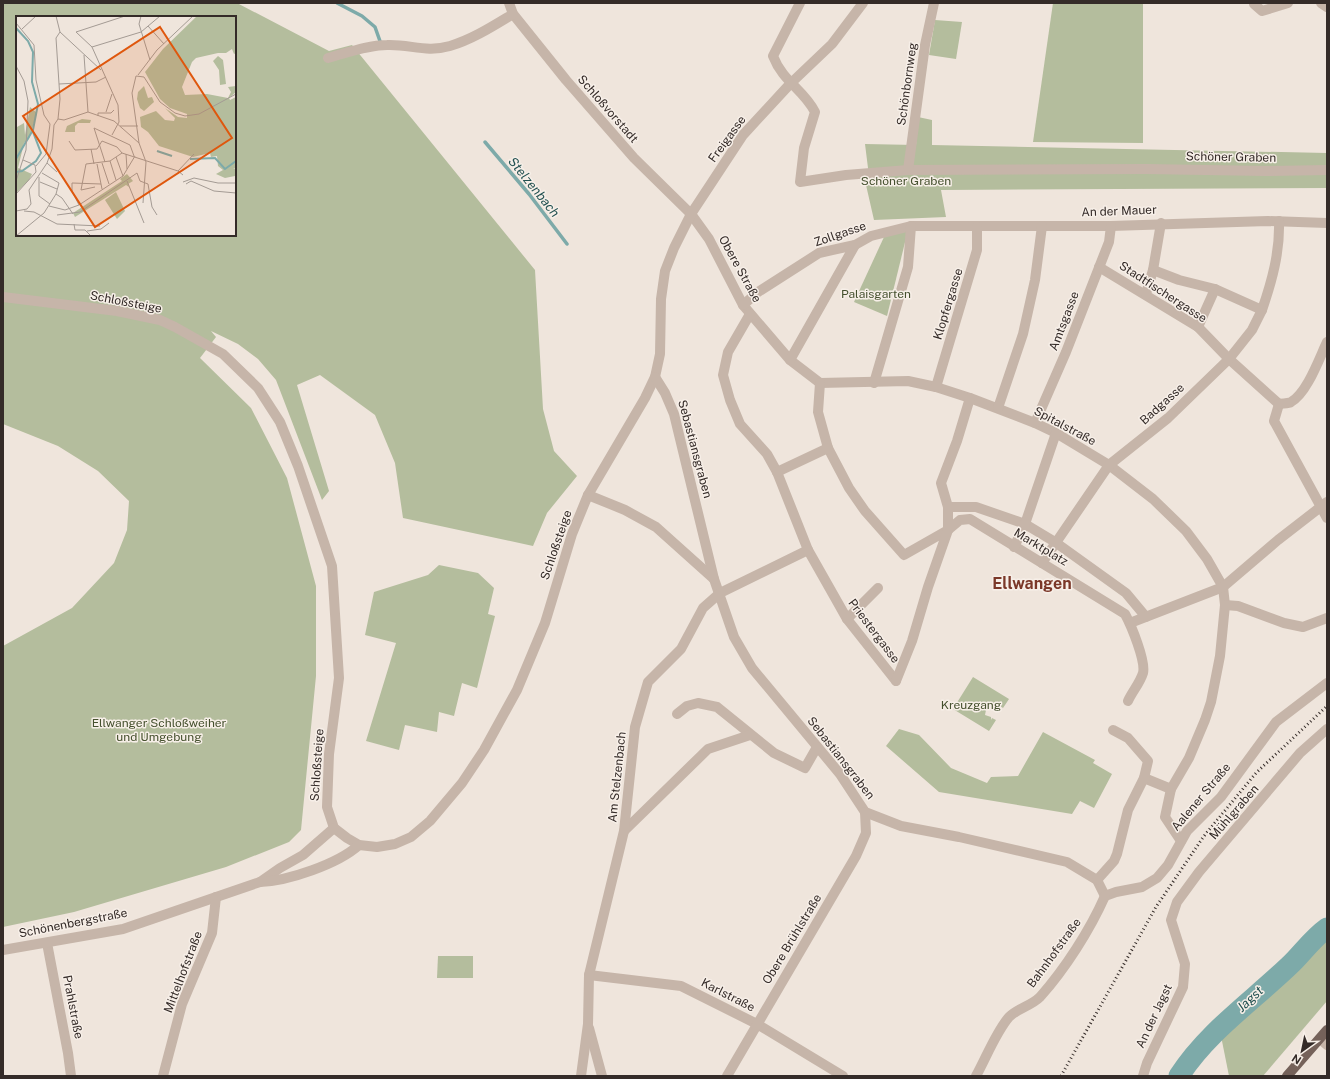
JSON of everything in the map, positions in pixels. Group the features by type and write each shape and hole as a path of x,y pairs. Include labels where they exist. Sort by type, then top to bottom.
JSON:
{"main road":[{"path":"1287,1076 1323,1042 1327,1030"}],"street":[{"name":"Schloßvorstadt","path":"509,3 513,14 566,80 634,158 691,214"},
{"path":"790,84 778,69 773,56 800,3"},
{"name":"Freigasse","path":"691,214 743,135 790,84 832,44 864,3"},
{"name":"Schönbornweg","path":"908,170 925,45 934,3"},
{"path":"1254,4 1262,11 1288,3"},
{"path":"1321,3 1327,7"},
{"path":"328,58 373,46 388,45 417,49 433,49 451,46 474,36 513,14"},
{"name":"Schöner Graben","path":"790,84 809,100 815,112 804,148 800,182 846,175 908,170 1146,168 1265,171 1327,170"},
{"path":"655,377 660,354 661,299 665,271 674,248 691,214"},
{"name":"Obere Straße","path":"691,214 709,239 743,305 790,360 820,383"},
{"name":"An der Mauer","path":"911,226 1111,226 1161,223 1279,221 1327,223"},
{"name":"Badgasse","path":"1042,563 1109,465 1168,418 1229,359 1252,330 1262,310 1273,276 1279,236 1279,221"},
{"path":"1146,294 1153,270 1161,223"},
{"path":"874,383 908,267 911,226"},
{"name":"Zollgasse","path":"743,305 758,292 819,253 855,245 872,236 911,226"},
{"path":"998,408 1024,334 1035,280 1042,226"},
{"name":"Amtsgasse","path":"1035,423 1066,352 1109,242 1111,226"},
{"name":"Klopfergasse","path":"936,387 977,250 977,227"},
{"path":"790,360 855,245"},
{"name":"Stadtfischergasse","path":"1098,269 1146,294 1198,327 1229,359 1278,404"},
{"path":"1153,270 1179,280 1215,289 1262,310"},
{"path":"1198,327 1215,289"},
{"name":"Schloßsteige","path":"3,297 117,311 160,320 223,354 258,388 280,422 298,466 332,566 339,678 328,754 327,808 334,828 359,845 377,847 395,844 411,837 430,821 467,777 484,750 517,690 545,622 572,534 588,495 645,398 655,377"},
{"name":"Priestergasse","path":"750,314 728,352 723,375 730,400 740,424 767,454 777,472 808,550 847,619 896,681 912,641 948,530 948,507 941,482 957,441 970,398"},
{"path":"1327,342 1310,380 1297,397 1290,403 1278,404 1274,421 1324,504 1327,518"},
{"name":"Sebastiansgraben","path":"655,377 665,393 674,414 714,579 734,637 752,668 844,780 865,812 901,826 959,837 1067,862 1097,880"},
{"name":"Spitalstraße","path":"820,383 874,383 908,381 936,387 970,398 1035,423 1056,433 1109,465 1153,499 1186,531 1207,559 1223,587"},
{"path":"777,472 828,448 818,412 820,383"},
{"path":"1014,546 1025,524 1056,433"},
{"name":"Marktplatz","path":"828,448 848,488 865,511 904,555 948,530 960,520 970,519 1125,614 1130,623 1141,658 1143,672 1128,701"},
{"name":"Sebastiansgraben","path":"588,495 625,510 656,527 714,579"},
{"path":"1130,623 1223,587 1324,504"},
{"name":"Marktplatz","path":"948,507 976,507 1025,524 1056,542 1126,592 1146,617"},
{"name":"Am Stelzenbach","path":"624,831 635,727 648,682 681,649 703,608 720,593 808,550"},
{"path":"1180,841 1165,817 1171,789 1189,758 1211,702 1220,656 1225,605 1223,587"},
{"path":"847,619 878,588"},
{"path":"1225,605 1238,606 1284,623 1303,627 1327,618"},
{"name":"Aalener Straße","path":"1105,896 1116,892 1133,890 1149,883 1168,865 1187,830 1221,797 1276,722 1327,682"},
{"path":"677,714 687,706 698,703 717,707 774,753 805,768 817,747"},
{"name":"Mühlgraben","path":"1171,920 1177,902 1199,872 1300,753 1327,728"},
{"path":"1105,896 1097,880 1114,861 1128,810 1144,778 1148,761 1128,738 1113,730"},
{"name":"Am Stelzenbach","path":"624,831 708,749 750,735"},
{"path":"1144,778 1171,789"},
{"name":"Obere Brühlstraße","path":"727,1076 856,856 866,833 865,812"},
{"path":"216,898 260,882 280,868 303,855 334,828"},
{"path":"580,1076 588,1024 589,975 624,831"},
{"path":"260,882 275,882 339,860 359,845"},
{"name":"Bahnhofstraße","path":"976,1076 1001,1028 1010,1017 1039,998 1096,916 1105,896"},
{"name":"Schönenbergstraße","path":"3,950 123,929 216,898"},
{"name":"Mittelhofstraße","path":"163,1076 182,1004 212,933 216,898"},
{"name":"An der Jagst","path":"1143,1076 1147,1063 1182,987 1185,964 1171,920"},
{"name":"Prahlstraße","path":"47,942 71,1076"},
{"name":"Karlstraße","path":"589,975 682,986 757,1024 843,1076"},
{"path":"588,1024 602,1076"}],"green space":[{"name":"Ellwanger Schloßweiher und Umgebung","path":"3,3 237,3 329,51 352,45 535,270 543,409 554,451 577,476 547,513 533,546 403,518 395,463 375,415 320,375 297,385 329,491 322,500 276,380 258,359 238,344 211,331 216,337 200,358 251,408 287,478 316,586 316,676 301,830 289,842 226,867 74,912 3,927 3,646 72,608 114,563 127,530 129,501 98,471 58,446 3,424"},
{"path":"1053,3 1143,3 1143,143 1033,142"},
{"path":"935,20 962,22 956,59 929,55"},
{"name":"Schöner Graben","path":"918,117 932,120 932,145 1327,153 1327,188 941,190 946,217 874,220 866,185 870,184 865,144 916,145"},
{"name":"Palaisgarten","path":"908,230 887,316 854,302 884,237"},
{"path":"439,565 478,573 494,588 488,614 495,616 477,688 462,683 454,716 439,712 437,732 405,725 399,750 366,741 396,643 365,635 374,592 428,575"},
{"name":"Kreuzgang","path":"973,677 1009,699 1003,708 999,703 998,705 995,703 996,701 994,703 987,703 988,705 984,709 986,710 985,715 991,717 991,720 992,718 996,720 989,731 953,709"},
{"path":"899,729 919,735 951,768 987,783 991,777 1018,776 1043,732 1095,760 1093,763 1112,774 1094,808 1080,801 1072,814 939,792 886,746"},
{"path":"1327,938 1327,1001 1263,1076 1229,1076 1221,1036"},
{"path":"438,956 473,956 473,978 437,978"}],"waterway":[{"name":"Stelzenbach","path":"337,3 362,16 375,27 381,44"},
{"name":"Stelzenbach","path":"485,142 529,194 567,244"},
{"name":"Jagst","path":"1179,1076 1217,1030 1277,977 1317,936 1327,928"}],"railway":[{"path":"1061,1076 1156,907 1204,836 1256,773 1327,706"}],"district":[{"name":"Ellwangen","path":"1032,583"}]}
